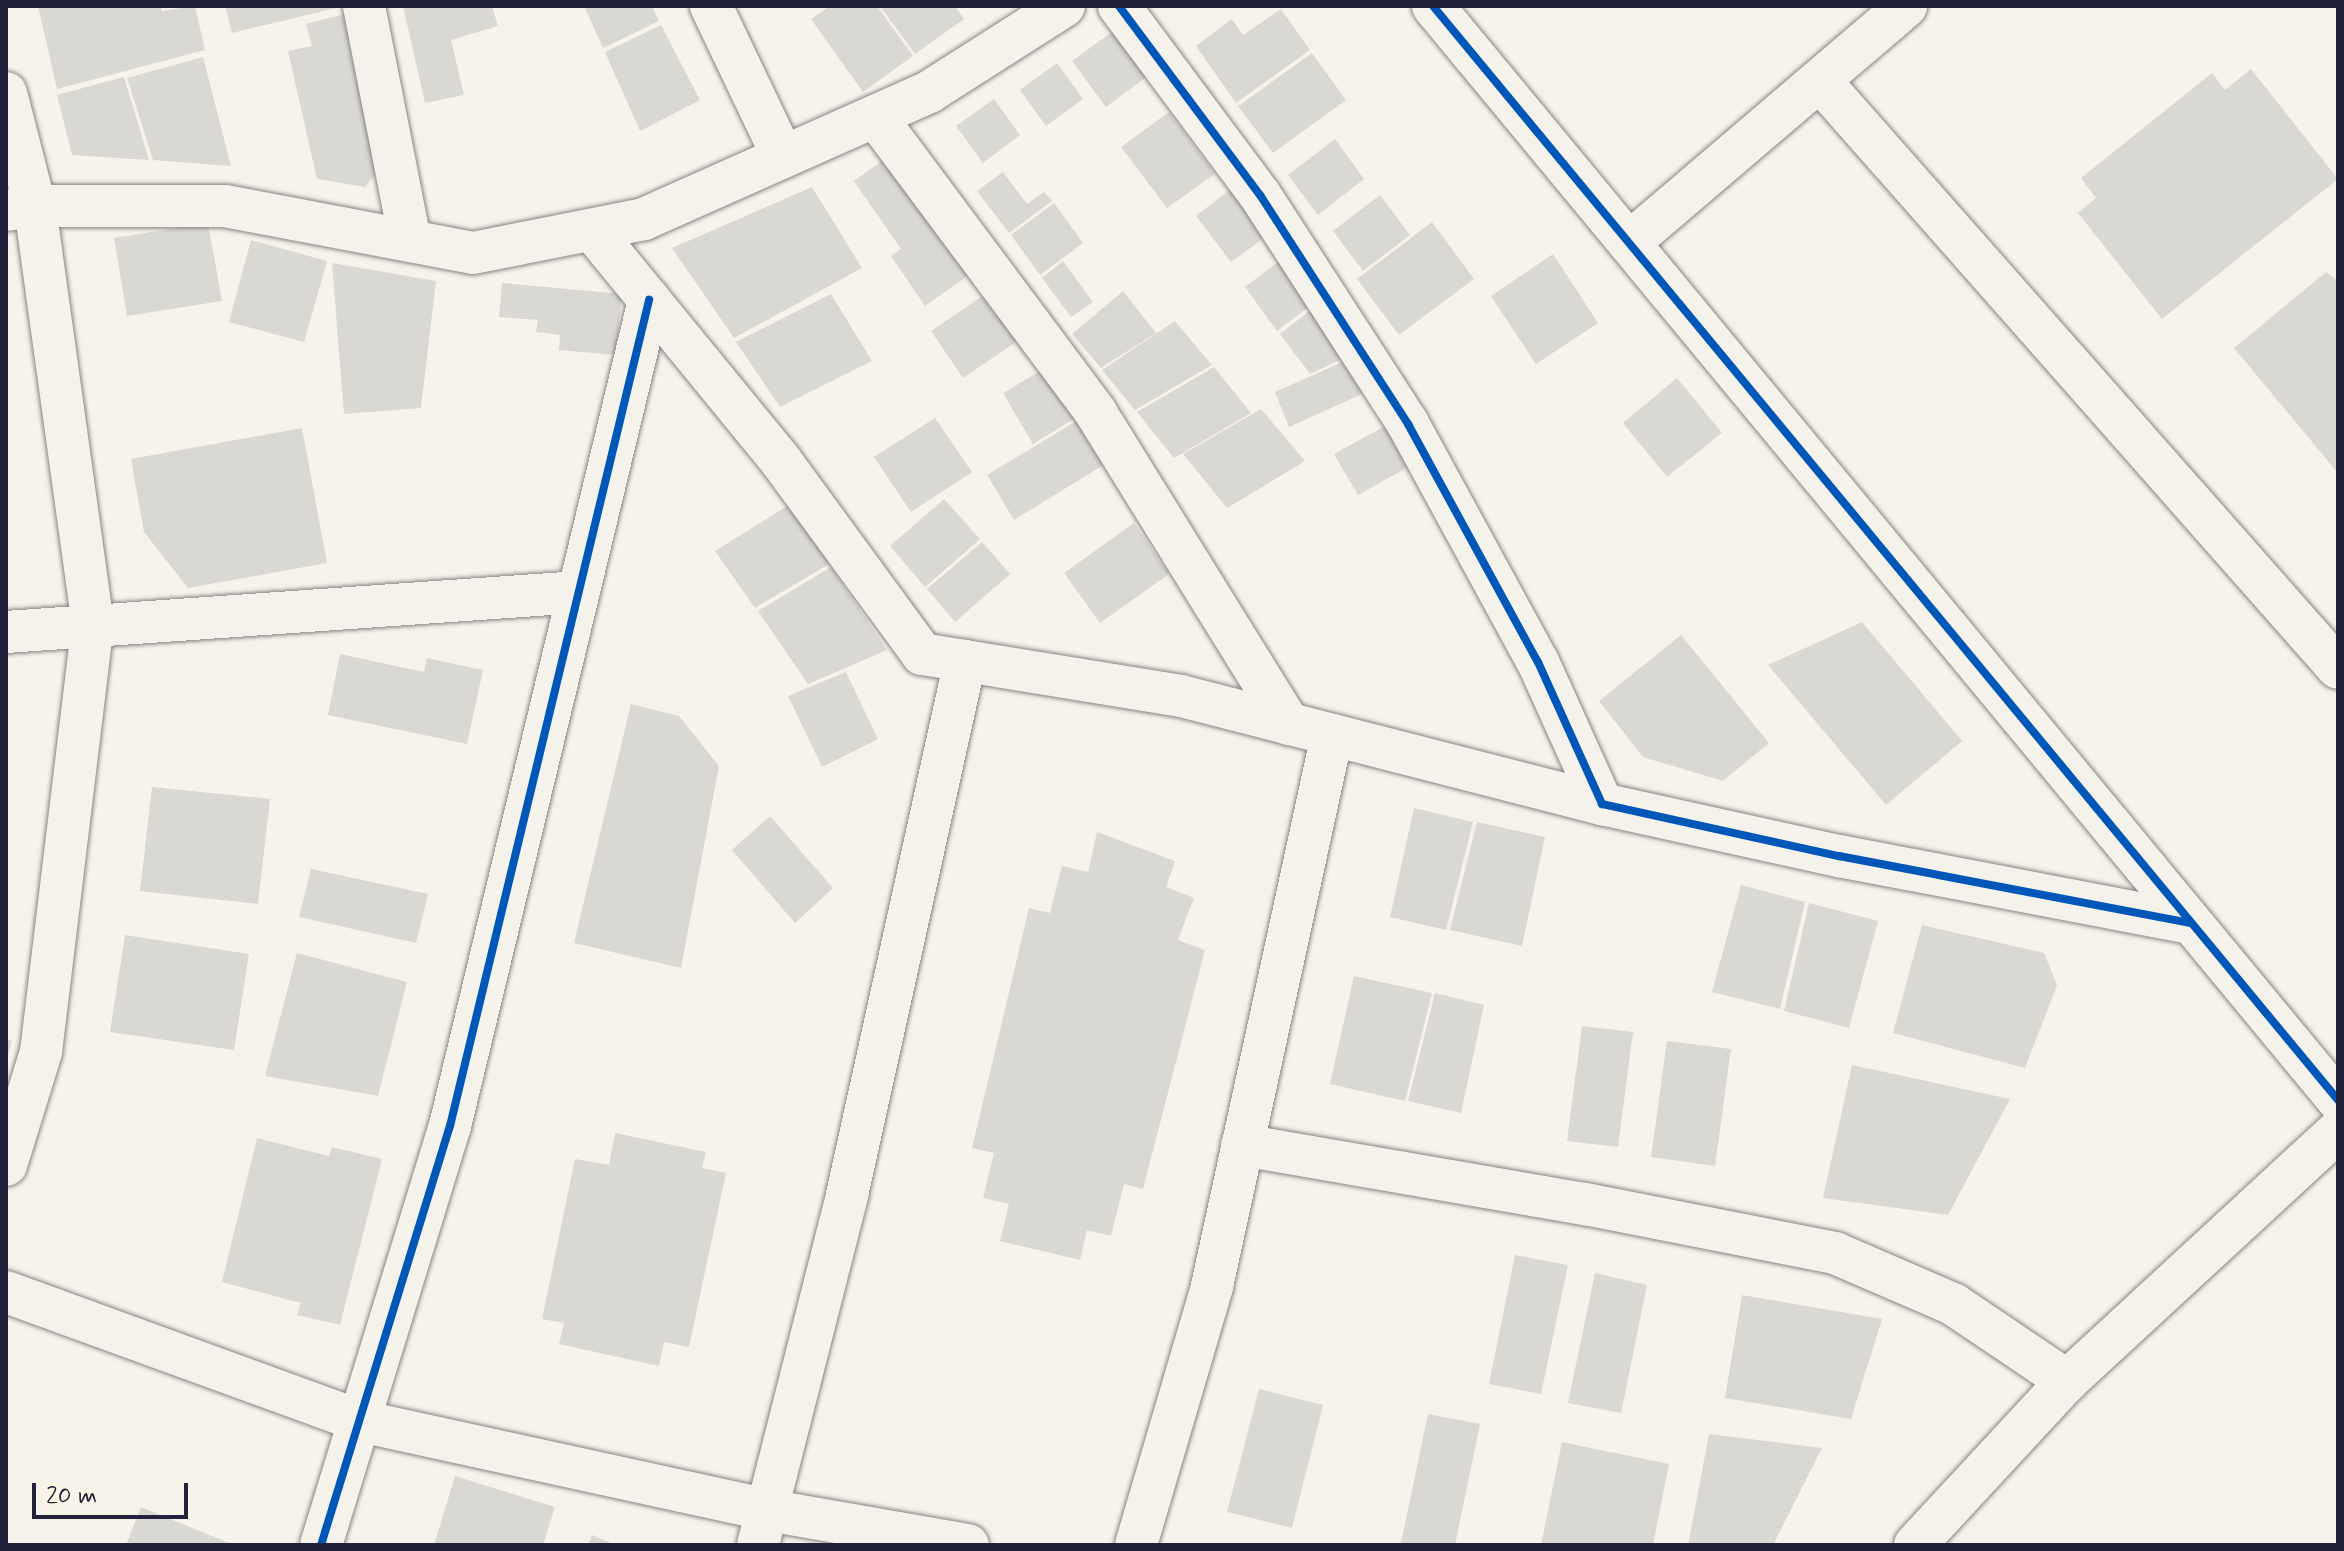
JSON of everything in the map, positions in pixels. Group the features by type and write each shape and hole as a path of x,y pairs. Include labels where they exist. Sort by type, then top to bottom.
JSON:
{"street":[{"path":"364,6 410,241"},
{"path":"711,6 783,157"},
{"path":"21,208 225,206 473,253 592,230 644,219 929,92 1064,6"},
{"path":"1119,6 1260,195 1408,424 1538,662 1602,804"},
{"path":"1433,6 2338,1100"},
{"path":"1630,242 1821,82 1906,6"},
{"path":"1821,82 2338,668"},
{"path":"6,93 21,208 93,625 41,1052 6,1165"},
{"path":"875,116 1096,413 1289,724"},
{"path":"592,230 781,461 922,654 1181,696 1602,804 1839,856 2190,923"},
{"path":"321,1545 450,1126 649,300"},
{"path":"6,632 579,592"},
{"path":"762,1528 847,1195 965,661"},
{"path":"1136,1545 1212,1286 1332,735"},
{"path":"1915,1545 2067,1381 2338,1131"},
{"path":"1242,1145 1585,1204 1835,1253 1953,1304 2067,1381"},
{"path":"6,1292 360,1421 762,1528 968,1545"}],"building":[{"path":"38,6 161,6 162,11 195,6 205,50 57,89"},
{"path":"225,6 340,6 340,7 232,33"},
{"path":"403,6 492,6 498,26 451,40 464,95 425,103"},
{"path":"584,6 652,6 659,21 603,48"},
{"path":"830,6 877,6 913,56 863,92 811,19"},
{"path":"880,6 955,6 964,19 915,54"},
{"path":"1281,9 1310,50 1236,103 1196,46 1232,19 1243,35"},
{"path":"345,14 383,165 365,187 317,179 288,51 312,46 306,24"},
{"path":"661,25 700,100 640,131 605,52"},
{"path":"1120,26 1153,72 1106,107 1072,61"},
{"path":"1312,53 1346,100 1273,153 1238,106"},
{"path":"203,57 231,166 153,160 127,78"},
{"path":"1057,63 1083,99 1046,126 1020,90"},
{"path":"2251,69 2338,179 2162,319 2078,213 2096,198 2081,178 2212,73 2225,90"},
{"path":"124,77 149,160 72,155 57,95"},
{"path":"994,99 1020,135 983,163 956,126"},
{"path":"1169,112 1215,174 1167,208 1121,147"},
{"path":"1335,139 1364,179 1318,215 1288,175"},
{"path":"894,152 976,270 925,306 891,256 901,249 854,181"},
{"path":"1003,172 1027,204 1044,192 1052,201 1009,233 977,191"},
{"path":"812,187 862,268 734,338 672,248"},
{"path":"1232,188 1268,235 1231,262 1196,216"},
{"path":"1380,195 1410,235 1363,271 1333,231"},
{"path":"1054,203 1083,243 1040,275 1011,235"},
{"path":"1432,222 1474,279 1399,335 1357,279"},
{"path":"208,223 222,301 127,316 114,238"},
{"path":"251,240 327,261 304,342 229,322"},
{"path":"1553,254 1598,323 1536,364 1491,296"},
{"path":"1286,256 1319,299 1277,331 1245,287"},
{"path":"1063,261 1093,302 1071,317 1042,278"},
{"path":"332,263 436,281 421,408 344,414"},
{"path":"2326,272 2338,281 2338,473 2234,348"},
{"path":"502,283 622,294 616,355 559,350 560,335 536,332 538,320 499,317"},
{"path":"990,291 1022,338 963,378 931,331"},
{"path":"1123,291 1156,333 1101,368 1072,334"},
{"path":"831,294 872,361 780,407 736,342"},
{"path":"1321,302 1346,357 1310,374 1280,334"},
{"path":"1175,321 1212,365 1135,410 1102,370"},
{"path":"1347,360 1362,394 1289,427 1275,392"},
{"path":"1047,367 1077,417 1033,444 1003,393"},
{"path":"1214,367 1251,413 1174,458 1137,412"},
{"path":"1677,378 1722,433 1667,477 1623,423"},
{"path":"1261,409 1305,461 1227,508 1183,454"},
{"path":"935,418 972,472 911,512 874,457"},
{"path":"1078,420 1105,464 1014,520 987,475"},
{"path":"1387,425 1410,466 1358,495 1334,454"},
{"path":"302,428 327,563 188,588 144,532 131,459"},
{"path":"944,499 980,539 925,587 890,546"},
{"path":"789,505 829,564 755,608 715,551"},
{"path":"1134,523 1169,574 1100,623 1064,573"},
{"path":"982,542 1010,574 955,622 927,589"},
{"path":"831,567 887,650 808,684 758,611"},
{"path":"1862,622 1962,741 1886,805 1768,665"},
{"path":"1681,635 1769,743 1723,781 1643,757 1599,701"},
{"path":"340,654 424,672 427,658 483,670 467,744 328,715"},
{"path":"846,672 878,739 822,767 788,696"},
{"path":"631,704 679,716 719,766 681,968 574,943"},
{"path":"152,787 270,799 258,904 140,891"},
{"path":"1414,808 1473,822 1446,930 1390,917"},
{"path":"770,816 833,888 795,923 732,850"},
{"path":"1477,822 1545,837 1522,946 1450,930"},
{"path":"1097,832 1175,861 1166,887 1194,898 1178,940 1205,950 1143,1189 1124,1184 1111,1236 1087,1230 1080,1260 1000,1241 1009,1204 983,1198 994,1153 972,1148 1029,908 1050,913 1062,866 1088,872"},
{"path":"311,869 428,894 416,943 299,917"},
{"path":"1741,885 1805,902 1780,1009 1712,992"},
{"path":"1809,903 1878,921 1849,1028 1784,1011"},
{"path":"1922,925 2044,953 2057,985 2025,1068 1893,1033"},
{"path":"125,935 249,954 234,1050 110,1032"},
{"path":"297,953 407,982 378,1096 265,1076"},
{"path":"1354,976 1432,993 1405,1101 1330,1084"},
{"path":"1435,993 1484,1005 1461,1113 1408,1101"},
{"path":"1582,1026 1633,1032 1618,1147 1567,1141"},
{"path":"6,1039 12,1041 7,1059 6,1059"},
{"path":"1667,1041 1731,1049 1715,1166 1651,1157"},
{"path":"1852,1065 2010,1099 1948,1215 1823,1198"},
{"path":"615,1133 706,1152 702,1168 726,1173 689,1347 664,1342 659,1366 559,1344 564,1323 542,1319 575,1159 609,1165"},
{"path":"257,1138 329,1156 332,1147 382,1159 340,1325 297,1315 301,1303 222,1282"},
{"path":"1515,1255 1568,1265 1541,1394 1489,1384"},
{"path":"1595,1273 1647,1285 1621,1413 1568,1403"},
{"path":"1742,1295 1882,1319 1851,1419 1725,1398"},
{"path":"1259,1389 1323,1405 1292,1528 1227,1512"},
{"path":"1428,1414 1480,1424 1455,1545 1401,1543"},
{"path":"1709,1434 1822,1448 1773,1545 1688,1545"},
{"path":"1562,1442 1669,1464 1653,1545 1541,1545"},
{"path":"455,1476 555,1507 543,1545 434,1545"},
{"path":"141,1507 234,1545 126,1545"},
{"path":"592,1535 616,1545 588,1545"}],"cycle path":[{"path":"1119,6 1260,195 1408,424 1538,662 1602,804 1839,856 2190,923"},
{"path":"1433,6 2338,1100"},
{"path":"321,1545 450,1126 649,300"}]}
